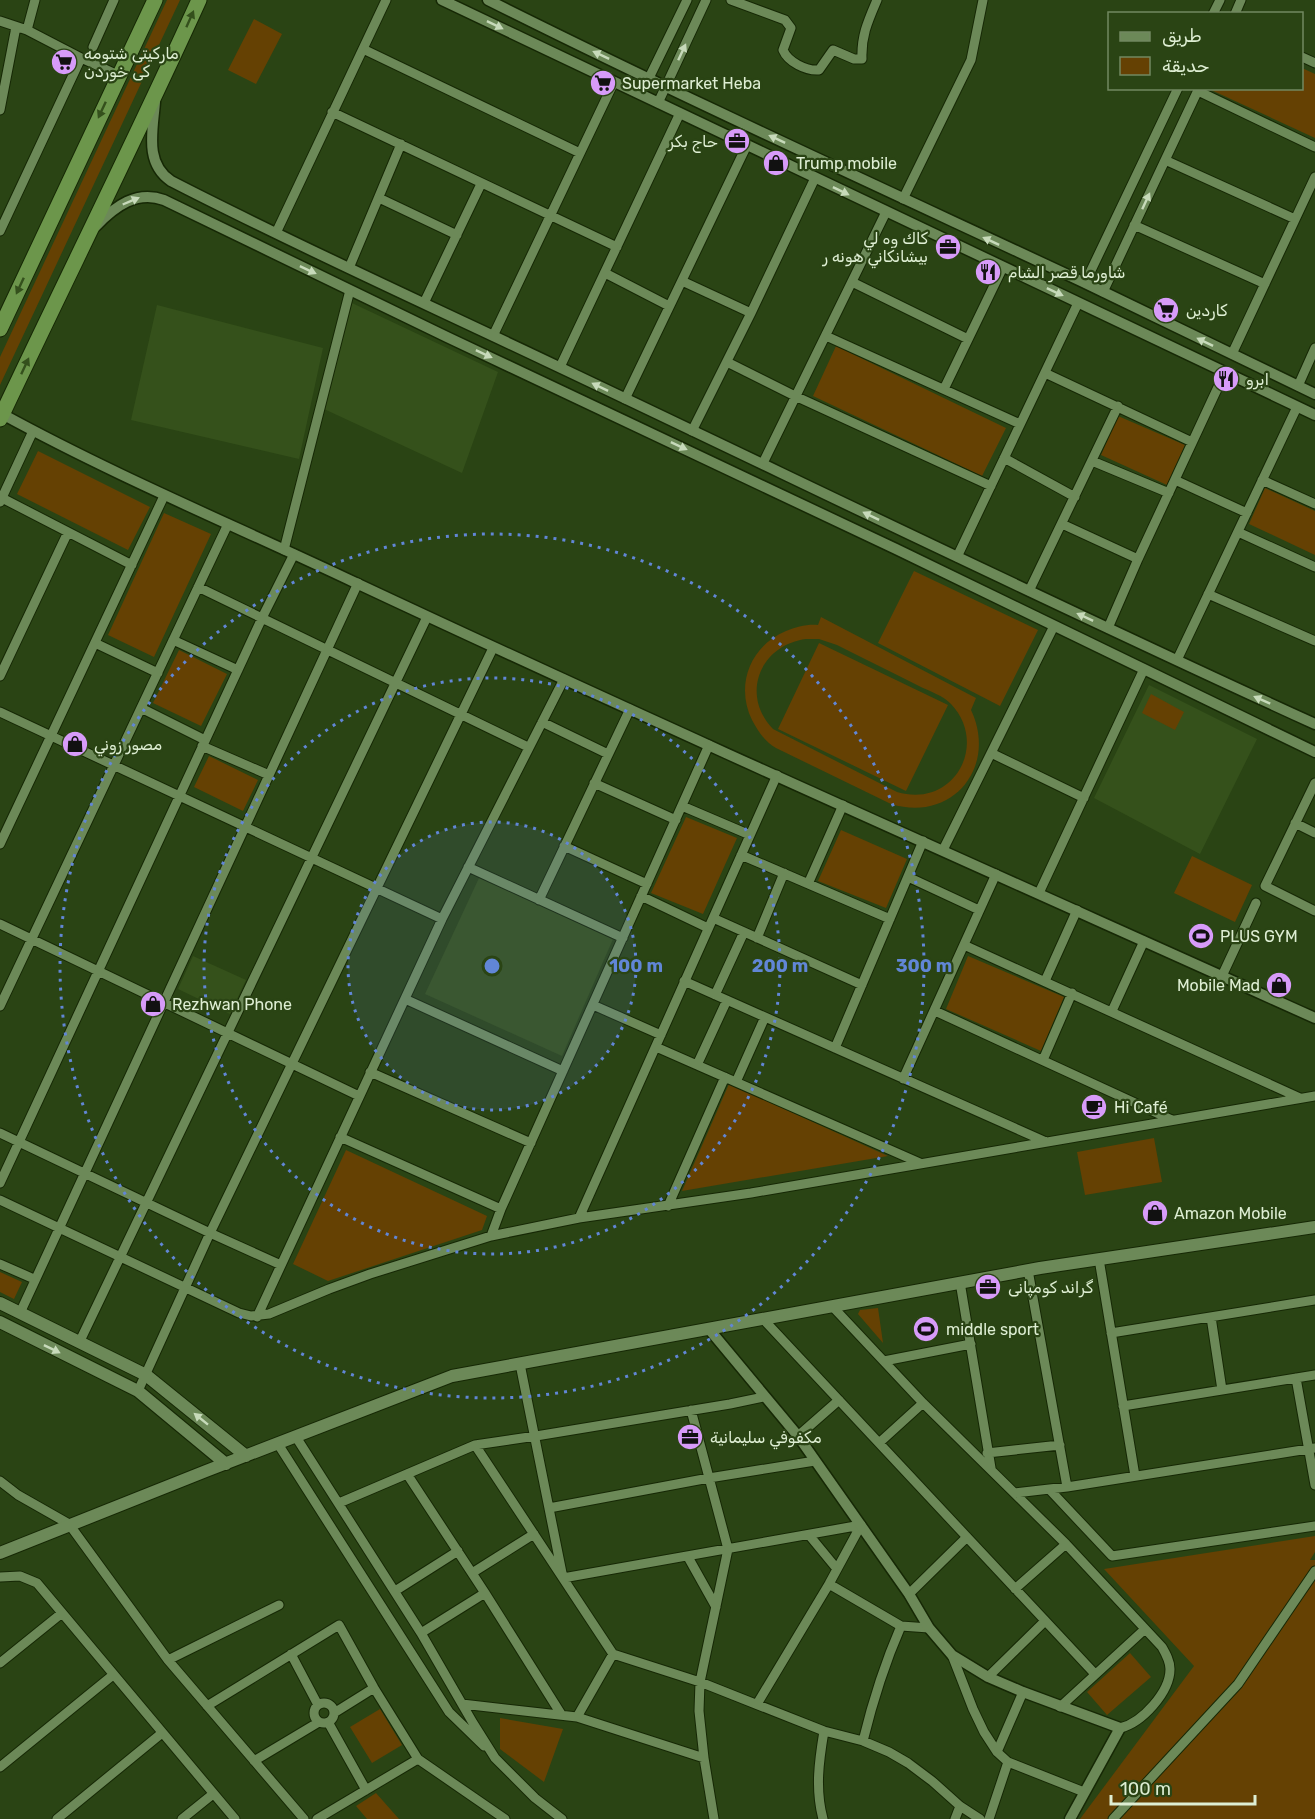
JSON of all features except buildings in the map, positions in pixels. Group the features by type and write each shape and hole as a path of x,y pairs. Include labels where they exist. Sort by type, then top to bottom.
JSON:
{"highway":[{"path":"0,329 155,0"},
{"path":"1,416 199,0"}],"main road":[{"path":"0,1553 69,1524 452,1376 1028,1270 1315,1227"},
{"path":"0,1303 146,1375 246,1456"},
{"path":"0,1323 138,1391 226,1464"}],"street":[{"path":"27,30 35,0"},
{"path":"93,47 114,0"},
{"path":"276,233 386,0"},
{"path":"442,0 1315,415"},
{"path":"488,0 1315,394"},
{"path":"650,78 687,0"},
{"path":"658,103 706,0"},
{"path":"731,0 785,20 791,28 783,50 786,57 810,71 819,70 833,50 854,59 862,59 861,43 877,0"},
{"path":"903,199 971,60 983,0"},
{"path":"0,21 27,30 118,75"},
{"path":"531,43 539,26"},
{"path":"0,110 16,27"},
{"path":"363,49 580,153"},
{"path":"0,231 81,58"},
{"path":"493,336 614,82"},
{"path":"1085,283 1177,90"},
{"path":"1103,292 1198,90 1315,147"},
{"path":"155,93 152,145 154,160 158,169 171,181 455,319 1315,724"},
{"path":"332,112 617,247"},
{"path":"560,367 680,113"},
{"path":"349,267 402,144"},
{"path":"625,399 747,145"},
{"path":"1165,160 1295,219"},
{"path":"1232,354 1315,177"},
{"path":"692,431 815,178"},
{"path":"424,303 481,184"},
{"path":"86,237 104,218 129,200 141,196 164,200 447,337 896,549 1315,752"},
{"path":"379,198 457,235"},
{"path":"221,229 230,211"},
{"path":"763,463 886,212"},
{"path":"1134,225 1265,284"},
{"path":"944,390 1003,267"},
{"path":"605,273 669,306"},
{"path":"682,281 751,313"},
{"path":"852,282 968,339"},
{"path":"0,1183 238,670 289,552 350,290"},
{"path":"957,557 1078,303"},
{"path":"447,337 455,319"},
{"path":"826,336 1020,424"},
{"path":"1298,386 1315,348"},
{"path":"727,362 795,396 991,486"},
{"path":"1108,628 1224,372"},
{"path":"1045,373 1192,442"},
{"path":"1029,591 1118,406"},
{"path":"1177,660 1297,406"},
{"path":"648,432 657,414"},
{"path":"1,416 164,496 358,583 494,648 1315,1018"},
{"path":"33,431 1,500 132,565"},
{"path":"1004,458 1075,497"},
{"path":"1092,460 1168,493"},
{"path":"1174,480 1247,513"},
{"path":"1262,480 1315,504"},
{"path":"0,844 164,496"},
{"path":"0,1006 228,524"},
{"path":"1062,524 1138,559"},
{"path":"0,676 68,532"},
{"path":"896,549 904,532"},
{"path":"1238,532 1315,567"},
{"path":"20,1313 358,583"},
{"path":"198,587 528,747"},
{"path":"1208,594 1315,641"},
{"path":"79,1343 427,617"},
{"path":"943,850 1054,626"},
{"path":"173,640 238,670"},
{"path":"95,643 158,673"},
{"path":"138,1391 210,1233 494,648"},
{"path":"1039,893 1144,669"},
{"path":"1192,692 1201,672"},
{"path":"257,1317 442,919 564,679"},
{"path":"141,708 203,743 269,775"},
{"path":"539,900 630,709"},
{"path":"0,712 442,919"},
{"path":"542,722 608,754"},
{"path":"492,1236 501,1209 709,745"},
{"path":"991,753 1084,798"},
{"path":"579,1218 777,775"},
{"path":"594,783 676,819"},
{"path":"1315,783 1265,886 1315,911"},
{"path":"808,884 843,805"},
{"path":"682,806 750,835"},
{"path":"1295,824 1315,833"},
{"path":"835,1048 923,841"},
{"path":"564,846 647,884"},
{"path":"741,855 890,919"},
{"path":"468,867 623,938"},
{"path":"757,938 784,873"},
{"path":"903,1079 996,874"},
{"path":"908,877 979,910"},
{"path":"642,896 708,928"},
{"path":"1222,976 1256,903"},
{"path":"1045,981 1077,910"},
{"path":"713,918 862,985"},
{"path":"0,924 359,1096"},
{"path":"715,995 744,932"},
{"path":"1112,1011 1144,941"},
{"path":"964,945 1300,1098"},
{"path":"684,981 1044,1141"},
{"path":"1043,1060 1072,993"},
{"path":"405,999 563,1071"},
{"path":"697,1065 727,1000"},
{"path":"593,1005 661,1035"},
{"path":"935,1011 1172,1120"},
{"path":"736,1082 765,1017"},
{"path":"656,1047 921,1164"},
{"path":"370,1072 531,1143"},
{"path":"668,1206 725,1077"},
{"path":"0,1200 244,1315 257,1317 370,1274 492,1236 579,1218 668,1206 1315,1096"},
{"path":"0,1133 281,1265"},
{"path":"340,1137 501,1209"},
{"path":"1100,1259 1135,1476"},
{"path":"0,1263 34,1279"},
{"path":"1028,1270 1067,1487"},
{"path":"960,1282 991,1470"},
{"path":"1111,1333 1315,1300"},
{"path":"709,1329 798,1436 909,1594 928,1628 952,1655 988,1677 1060,1707 1120,1728 1135,1723 1160,1695 1170,1676 1170,1666 1162,1647 1066,1544 923,1403 832,1306"},
{"path":"1211,1317 1222,1390"},
{"path":"764,1320 1095,1674"},
{"path":"884,1361 971,1344"},
{"path":"520,1364 563,1578"},
{"path":"1123,1406 1315,1375"},
{"path":"1296,1378 1312,1448 1315,1485"},
{"path":"339,1503 475,1445 764,1396"},
{"path":"798,1436 839,1400"},
{"path":"879,1443 923,1403"},
{"path":"691,1410 728,1550 700,1682 699,1711 714,1819"},
{"path":"296,1437 395,1591 495,1758"},
{"path":"278,1444 449,1712 535,1798 562,1819"},
{"path":"475,1445 613,1654 700,1682 824,1731 863,1741 889,1752 908,1763 960,1806 980,1819"},
{"path":"987,1453 1060,1445"},
{"path":"1015,1493 1067,1487 1312,1448"},
{"path":"549,1508 815,1461"},
{"path":"407,1473 561,1714"},
{"path":"0,1482 69,1524 168,1660 304,1819"},
{"path":"1049,1489 1113,1556 1315,1526"},
{"path":"563,1578 861,1526"},
{"path":"757,1704 861,1526"},
{"path":"472,1573 534,1534"},
{"path":"809,1535 837,1569"},
{"path":"909,1594 967,1537"},
{"path":"1015,1589 1066,1544"},
{"path":"395,1591 458,1551"},
{"path":"688,1557 716,1607"},
{"path":"1113,1819 1239,1684 1315,1571"},
{"path":"0,1577 15,1575 37,1583 235,1819"},
{"path":"829,1584 901,1626 928,1628"},
{"path":"421,1633 485,1593"},
{"path":"168,1660 279,1605"},
{"path":"0,1663 62,1613"},
{"path":"988,1677 1045,1621"},
{"path":"207,1706 339,1624 374,1688 418,1759 505,1819"},
{"path":"863,1741 877,1687 901,1626"},
{"path":"1060,1707 1144,1629"},
{"path":"291,1654 318,1704"},
{"path":"577,1717 613,1654"},
{"path":"952,1655 973,1709 997,1752 1008,1762 1084,1792"},
{"path":"0,1767 113,1675"},
{"path":"254,1761 332,1718 334,1713 374,1688"},
{"path":"997,1752 1023,1692"},
{"path":"318,1704 327,1703 332,1707 334,1713"},
{"path":"318,1704 314,1713 323,1722 366,1790"},
{"path":"462,1704 577,1717 704,1758"},
{"path":"1070,1819 1120,1728"},
{"path":"823,1819 818,1790 818,1771 824,1731"},
{"path":"57,1819 162,1733"},
{"path":"317,1819 418,1759"},
{"path":"989,1819 1008,1762"},
{"path":"182,1819 213,1794"},
{"path":"955,1819 960,1806"}],"shaded area":[{"path":"352,303 498,372 462,473 324,409"},
{"path":"157,305 323,348 299,459 131,420"},
{"path":"1149,685 1257,739 1200,854 1094,798"},
{"path":"479,878 613,939 562,1056 425,994"},
{"path":"193,956 246,980 230,1014 178,989"}],"green space":[{"path":"167,0 180,0 0,385 0,357"},
{"path":"254,19 282,34 256,84 228,70"},
{"path":"1303,68 1315,74 1315,138 1211,90 1303,90"},
{"path":"836,346 1006,428 982,476 813,396"},
{"path":"1118,416 1185,445 1167,485 1101,455"},
{"path":"38,451 150,507 128,550 17,494"},
{"path":"1265,488 1315,511 1315,555 1249,524"},
{"path":"164,513 211,534 154,657 108,635"},
{"path":"914,571 1038,630 1000,706 878,643"},
{"path":"821,617 976,698 971,710 978,731 978,751 974,770 964,786 950,798 933,805 913,808 891,804 776,748 762,736 747,707 745,693 749,668 763,646 774,638 798,627 818,625","holes":["819,639 837,645 936,694 951,704 962,720 967,737 966,754 960,769 949,782 935,791 917,795 897,792 773,729 763,716 758,701 757,687 760,674 767,661 790,643"]},
{"path":"819,643 948,705 906,791 778,729"},
{"path":"179,650 227,674 201,726 153,703"},
{"path":"1151,694 1184,712 1175,730 1142,713"},
{"path":"209,756 258,780 243,811 194,787"},
{"path":"686,817 737,838 703,914 651,893"},
{"path":"841,830 907,859 886,908 818,881"},
{"path":"1192,856 1252,885 1235,922 1174,893"},
{"path":"968,956 1064,997 1041,1051 946,1009"},
{"path":"729,1084 888,1156 682,1191"},
{"path":"1154,1138 1162,1182 1085,1195 1077,1152"},
{"path":"346,1150 487,1216 482,1230 328,1281 293,1264"},
{"path":"0,1272 22,1282 14,1299 0,1292"},
{"path":"878,1308 883,1343 858,1314 860,1310"},
{"path":"1315,1536 1315,1552 1310,1560 1315,1560 1315,1819 1080,1819 1194,1666 1104,1569"},
{"path":"1130,1653 1151,1677 1107,1715 1087,1692"},
{"path":"380,1709 402,1745 372,1763 350,1727"},
{"path":"500,1718 563,1729 544,1782 500,1749"},
{"path":"376,1793 399,1819 367,1819 356,1806"}],"place":[{"name":"مارکیتی شتومه کی خوردن","path":"64,62"},
{"name":"Supermarket Heba","path":"603,83"},
{"name":"حاج بكر","path":"737,141"},
{"name":"Trump mobile","path":"776,163"},
{"name":"كاك وه لي بيشانكاني هونه ر","path":"948,247"},
{"name":"شاورما قصر الشام","path":"988,272"},
{"name":"كاردين","path":"1166,310"},
{"name":"ابرو","path":"1226,379"},
{"name":"مصور زوني","path":"75,744"},
{"name":"PLUS GYM","path":"1201,936"},
{"name":"Mobile Mad","path":"1279,985"},
{"name":"Rezhwan Phone","path":"153,1004"},
{"name":"Hi Café","path":"1094,1107"},
{"name":"Amazon Mobile","path":"1155,1213"},
{"name":"گراند كومپانى","path":"988,1287"},
{"name":"middle sport","path":"926,1329"},
{"name":"مكفوفي سليمانية","path":"690,1437"}]}
